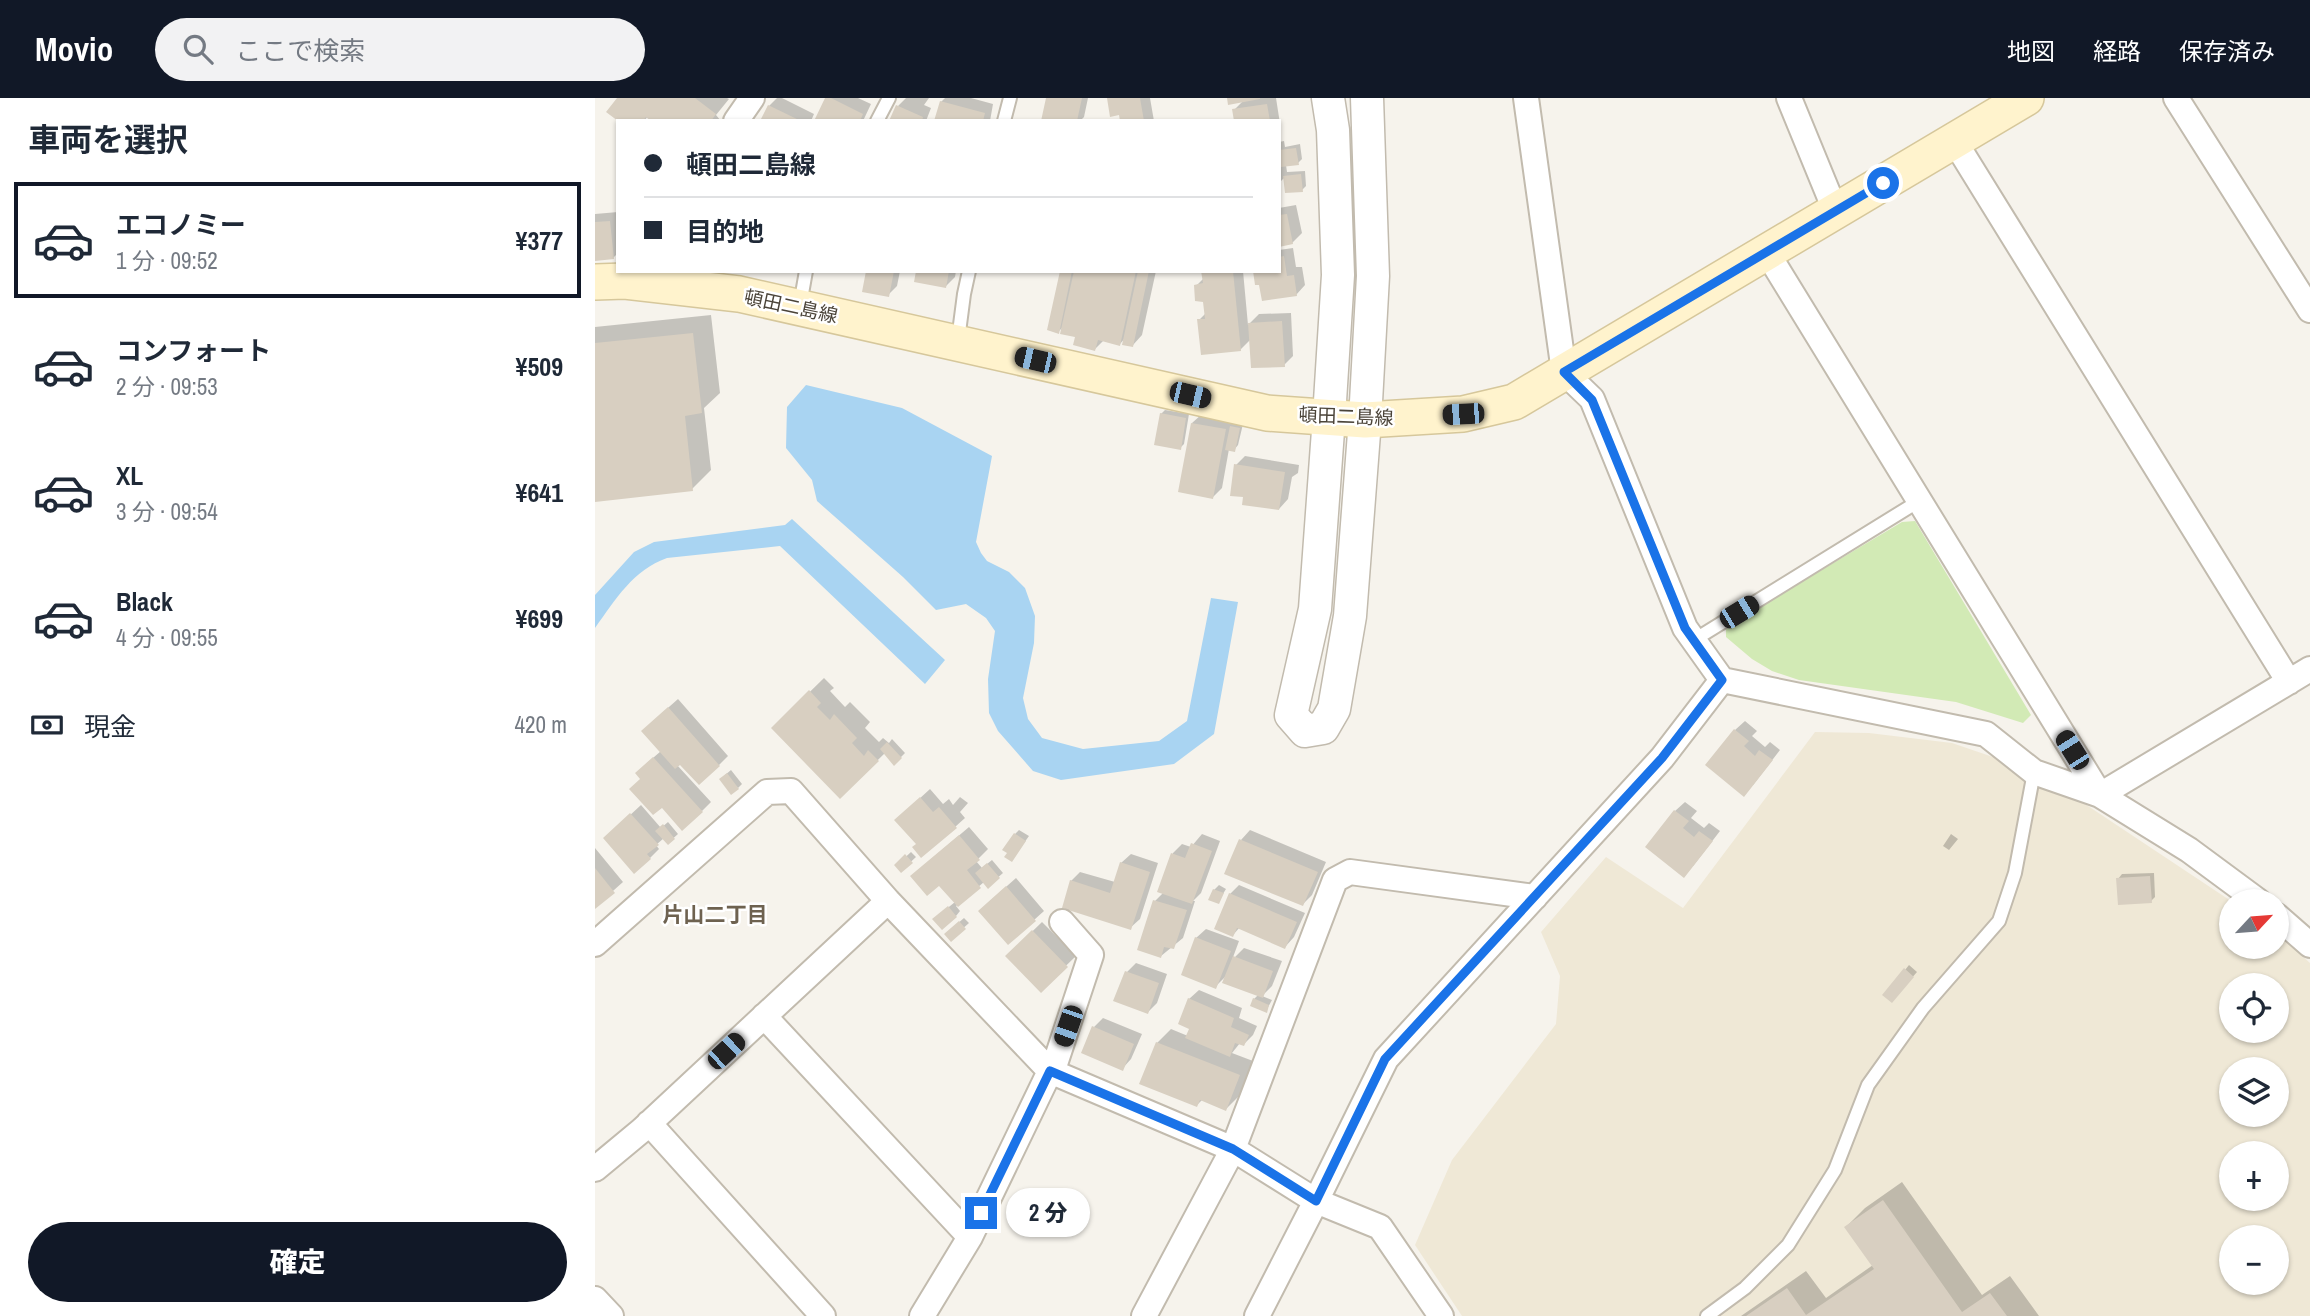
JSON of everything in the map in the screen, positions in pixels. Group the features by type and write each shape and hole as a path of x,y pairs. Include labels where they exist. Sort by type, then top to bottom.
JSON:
{"main road":[{"name":"頓田二島線","path":"617,278 739,294 1267,413 1365,420 1463,414 1514,402 2026,98"}],"street":[{"path":"737,119 752,98"},
{"path":"1328,98 1333,130 1338,275 1315,609 1291,715 1305,731 1324,728 1334,709 1350,616 1373,276 1367,98"},
{"path":"1527,98 1564,372 1592,400 1685,628 1722,680 1986,734 2034,772 2099,795 2189,850 2242,889"},
{"path":"1789,98 1835,210"},
{"path":"2176,98 2310,310"},
{"path":"1955,142 2288,682"},
{"path":"1766,251 2099,795"},
{"path":"2099,795 2310,669"},
{"path":"1257,1316 1385,1059 1662,758 1722,680"},
{"path":"595,944 767,792 791,791 888,901 1051,1072 1233,1149 1316,1201 1380,1227 1441,1316"},
{"path":"1144,1316 1233,1149 1335,880 1350,872 1535,897"},
{"path":"595,1169 649,1123 888,901"},
{"path":"922,1316 969,1237 1051,1072 1091,955 1062,922"},
{"path":"2289,927 2310,945"},
{"path":"764,1016 969,1237"},
{"path":"649,1123 823,1316"},
{"path":"595,1298 611,1316"}],"lane":[{"path":"878,119 889,98"},
{"path":"1005,119 1010,98"},
{"path":"800,308 806,273"},
{"path":"958,343 969,273"},
{"path":"1694,640 1919,501"},
{"path":"1707,1316 1745,1288 1787,1245 1835,1170 1868,1085 1923,1008 1999,921 2015,873 2034,772"}],"shaded area":[{"path":"1815,732 1869,733 1952,743 1993,757 2079,800 2219,893 2219,959 2289,959 2289,944 2310,963 2310,1316 1462,1316 1415,1245 1452,1160 1556,1024 1560,976 1541,932 1606,857 1683,908"}],"green space":[{"path":"1915,521 2031,715 2023,723 1956,702 1799,680 1772,671 1752,659 1726,637 1726,627 1902,522"}],"water":[{"path":"806,385 902,408 992,456 976,542 987,561 1009,572 1025,588 1035,616 1034,643 1023,698 1028,719 1042,738 1083,749 1159,741 1187,721 1211,598 1238,602 1214,734 1174,764 1061,780 1033,771 998,731 989,713 988,679 995,631 986,618 966,604 936,610 817,501 812,480 786,448 787,407"},
{"path":"792,519 945,660 925,684 780,546 667,558 655,563 626,587 595,628 595,595 634,552 654,542 785,525"}],"building":[{"path":"617,98 695,98 716,114 712,119 646,117 616,120 606,112"},
{"path":"825,98 831,98 863,114 861,119 815,119"},
{"path":"1046,98 1082,98 1077,119 1041,119"},
{"path":"1107,98 1140,98 1144,119 1120,119 1119,115 1110,117"},
{"path":"1227,98 1260,98 1260,99 1228,105"},
{"path":"940,101 985,113 984,119 935,119"},
{"path":"1267,104 1270,119 1234,119 1232,109"},
{"path":"768,105 797,119 761,119"},
{"path":"896,105 923,117 922,119 890,119"},
{"path":"1296,148 1299,165 1281,167 1281,150"},
{"path":"1301,174 1303,192 1285,193 1283,176"},
{"path":"1287,214 1293,244 1281,247 1281,215"},
{"path":"610,221 614,259 595,261 595,222"},
{"path":"1284,256 1287,276 1294,275 1297,296 1262,301 1253,273 1281,273 1281,257"},
{"path":"866,273 894,273 889,297 862,292"},
{"path":"916,273 949,273 946,288 914,282"},
{"path":"1060,273 1072,273 1059,334 1047,330"},
{"path":"1074,273 1136,273 1120,346 1098,340 1095,351 1073,345 1075,337 1060,334"},
{"path":"1138,273 1149,273 1133,347 1122,345"},
{"path":"1201,273 1233,273 1241,351 1201,355 1197,319 1205,319 1203,302 1195,301 1194,285 1203,283"},
{"path":"1282,321 1285,367 1251,368 1248,323"},
{"path":"693,333 702,413 685,416 693,491 595,502 595,343"},
{"path":"1160,413 1186,418 1181,450 1154,445"},
{"path":"1191,423 1226,429 1213,499 1178,492"},
{"path":"1230,426 1240,428 1235,452 1225,450"},
{"path":"1234,464 1285,472 1279,510 1242,505 1243,497 1230,496"},
{"path":"809,690 821,703 817,707 830,720 834,714 857,738 852,743 864,756 868,750 879,761 840,799 771,728"},
{"path":"668,707 720,766 699,785 680,765 675,769 641,731"},
{"path":"1734,729 1749,741 1744,746 1755,756 1759,750 1773,760 1744,797 1705,765"},
{"path":"887,742 902,758 894,766 880,749"},
{"path":"653,757 703,812 682,831 662,808 653,815 629,789 640,779 635,773"},
{"path":"727,773 739,789 731,795 719,779"},
{"path":"920,797 933,812 939,807 957,828 921,858 912,847 916,844 894,820"},
{"path":"1674,810 1689,821 1683,828 1694,837 1699,831 1713,841 1684,878 1645,847"},
{"path":"630,813 659,845 647,854 651,859 634,874 603,838"},
{"path":"663,824 675,839 668,845 655,831"},
{"path":"1014,833 1026,841 1012,862 1004,857 1007,853 1002,850"},
{"path":"959,835 980,860 967,870 981,888 958,907 939,886 927,896 910,876"},
{"path":"1239,839 1318,872 1303,906 1224,874"},
{"path":"1191,843 1212,851 1192,904 1157,892 1171,853 1185,858"},
{"path":"905,854 913,863 901,873 894,865"},
{"path":"1120,862 1150,872 1131,930 1062,908 1070,880 1110,893"},
{"path":"987,863 1000,878 988,889 975,873"},
{"path":"595,868 615,893 595,909"},
{"path":"2150,876 2152,903 2118,905 2116,878"},
{"path":"1006,886 1036,921 1008,945 978,911"},
{"path":"1213,889 1224,893 1219,904 1208,900"},
{"path":"1229,893 1297,922 1285,949 1237,928 1233,937 1214,929"},
{"path":"1153,900 1187,910 1174,949 1164,947 1161,958 1137,950"},
{"path":"948,906 957,917 942,930 932,919"},
{"path":"959,921 966,929 951,942 944,934"},
{"path":"1032,930 1068,967 1041,993 1005,956"},
{"path":"1195,937 1231,951 1216,989 1181,975"},
{"path":"1233,956 1273,971 1263,998 1222,983"},
{"path":"1904,968 1914,977 1892,1003 1882,995"},
{"path":"1125,971 1159,983 1148,1014 1113,1001"},
{"path":"1188,998 1234,1018 1231,1027 1249,1035 1244,1046 1235,1043 1230,1057 1185,1038 1189,1029 1178,1024"},
{"path":"1253,998 1269,1005 1267,1013 1250,1006"},
{"path":"1092,1026 1134,1044 1123,1071 1081,1053"},
{"path":"1156,1042 1240,1075 1226,1111 1200,1100 1197,1107 1139,1084"},
{"path":"1883,1200 1962,1312 1990,1293 2007,1316 1746,1316 1787,1288 1806,1315 1874,1269 1844,1227"}],"district":[{"name":"片山二丁目","path":"715,914"}],"route":[{"path":"981,1213 1050,1071 1233,1149 1316,1201 1385,1059 1662,758 1722,680 1685,628 1592,400 1564,372 1883,183"}]}
